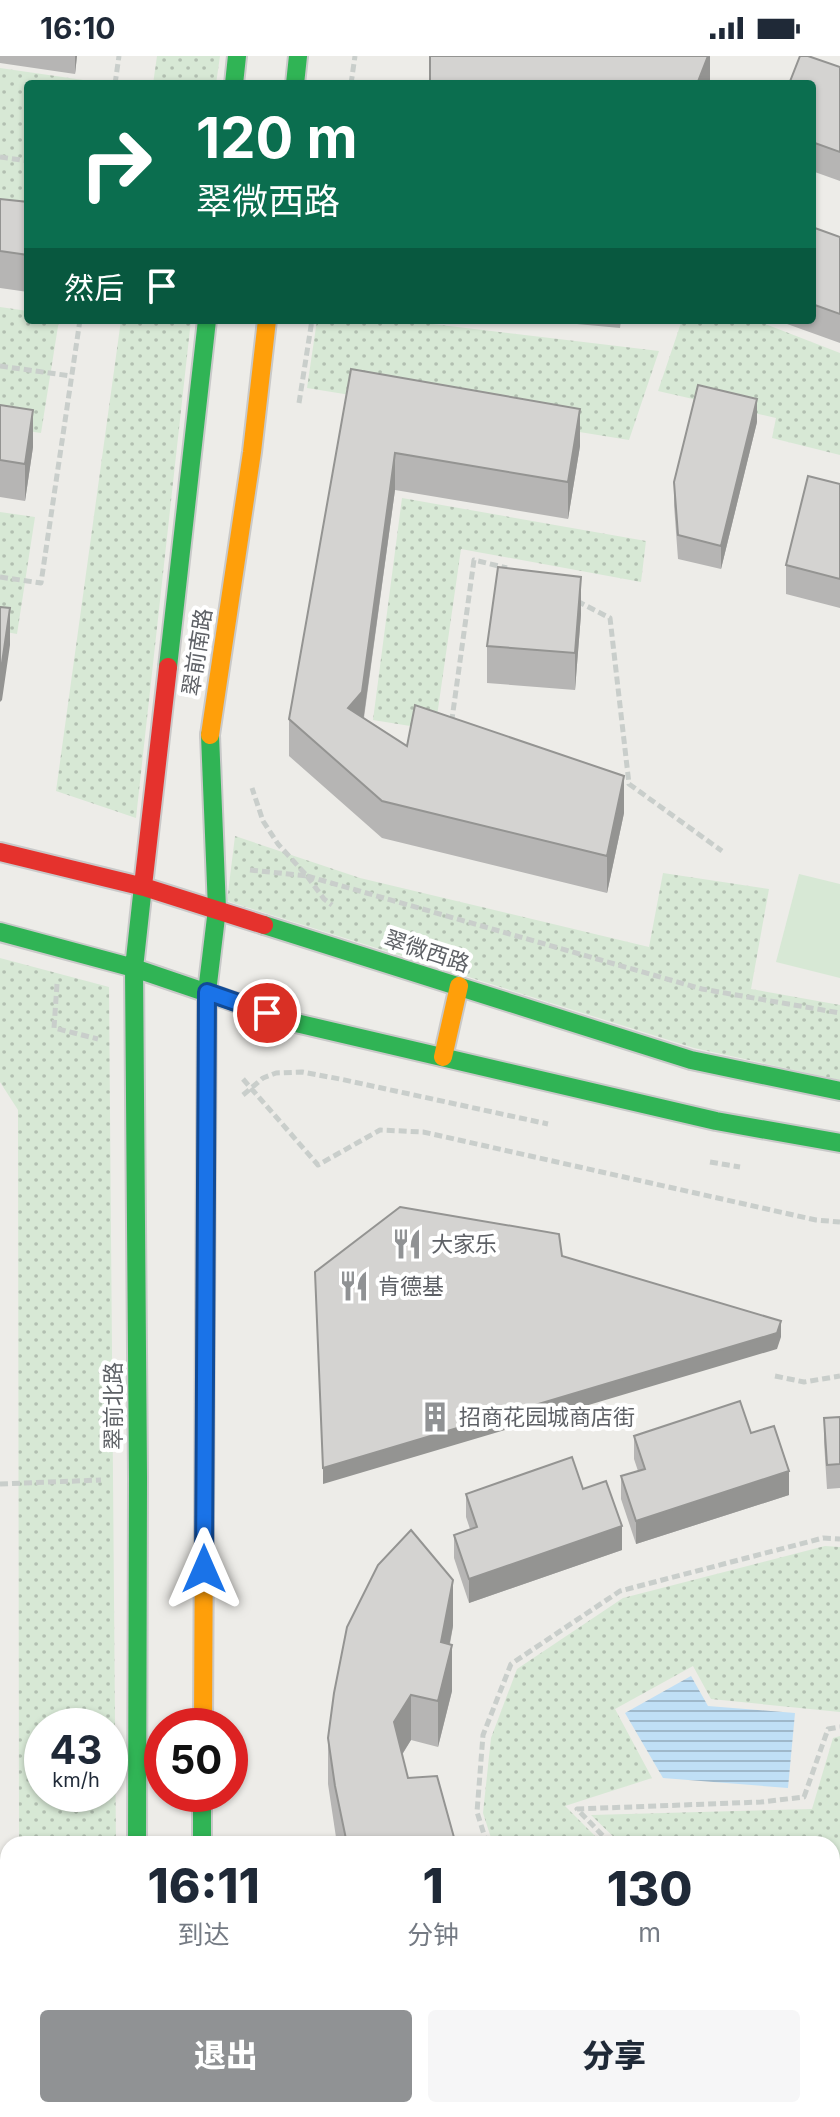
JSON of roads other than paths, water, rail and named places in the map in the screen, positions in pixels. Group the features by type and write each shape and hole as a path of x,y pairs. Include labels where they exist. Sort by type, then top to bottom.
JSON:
{"main road":[{"path":"234,80 237,56"},
{"path":"295,80 298,56"},
{"name":"翠前南路","path":"134,968 207,324"},
{"name":"翠前南路","path":"207,992 217,909 210,728 252,452 267,324"},
{"name":"翠微西路","path":"0,852 144,887 691,1060 840,1091"},
{"path":"0,932 134,968 296,1023 716,1121 840,1143"},
{"name":"翠前北路","path":"134,968 137,1836"},
{"path":"443,1057 459,986"},
{"path":"203,1708 207,992"},
{"path":"202,1812 202,1836"}],"water":[{"path":"691,1676 708,1706 795,1713 788,1788 663,1778 625,1713"}],"place":[{"name":"大家乐","path":"407,1244"},
{"name":"肯德基","path":"354,1286"},
{"name":"招商花园城商店街","path":"435,1417"}]}
